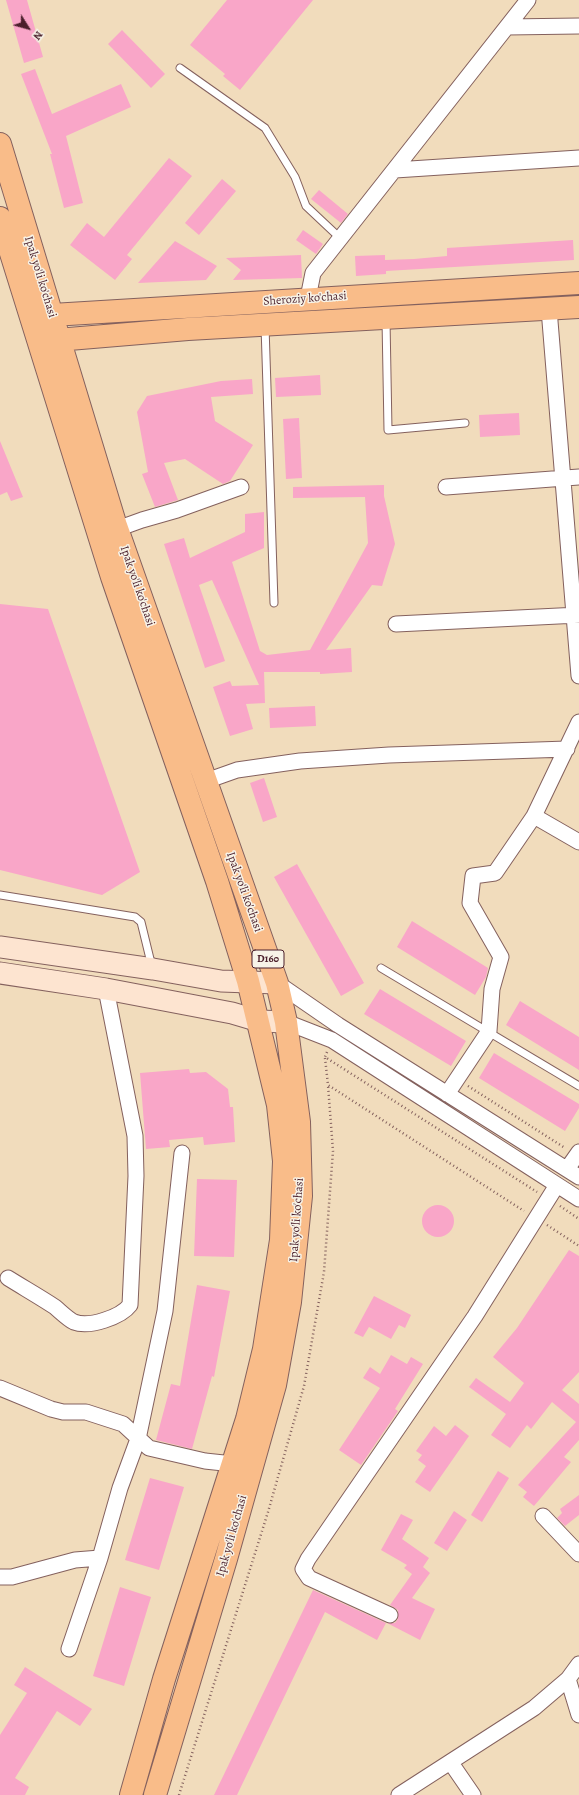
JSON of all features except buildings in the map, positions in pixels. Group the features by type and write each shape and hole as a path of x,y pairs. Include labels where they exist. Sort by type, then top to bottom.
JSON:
{"main road":[{"name":"Ipak yo'li ko'chasi","path":"0,144 41,317"},
{"name":"Ipak yo'li ko'chasi","path":"0,218 41,317 277,983 286,1022 299,1122 301,1196 290,1302 275,1385 226,1559 154,1795"},
{"name":"Sheroziy ko'chasi","path":"41,317 308,298 579,283"},
{"name":"Sheroziy ko'chasi","path":"49,341 265,324 579,307"},
{"name":"Ipak yo'li ko'chasi","path":"49,341 112,577 217,881 248,981 259,1021 278,1105 284,1161 281,1240 264,1349 247,1419 164,1680 131,1795"},
{"path":"0,947 153,969 221,981 277,983"},
{"path":"0,973 106,988 232,1013 259,1021 286,1022"}],"street":[{"path":"308,298 313,273 528,0"},
{"path":"507,27 579,26"},
{"path":"395,170 579,158"},
{"path":"549,309 562,478 577,615 579,676"},
{"path":"446,487 579,477"},
{"path":"117,529 177,510 241,487"},
{"path":"396,624 577,615"},
{"path":"447,1094 489,1031 492,989 501,957 470,903 473,876 495,873 534,816 579,722"},
{"path":"206,781 237,770 300,761 389,755 567,749"},
{"path":"534,816 579,842"},
{"path":"277,983 338,1025 573,1173 578,1154"},
{"path":"8,1278 44,1300 74,1322 86,1324 116,1316 126,1311 130,1304 136,1176 135,1136 106,988"},
{"path":"286,1022 332,1040 579,1199"},
{"path":"69,1649 100,1558 120,1488 138,1439 165,1311 182,1153"},
{"path":"390,1615 309,1578 304,1569 308,1559 475,1316 557,1185"},
{"path":"0,1388 51,1410 63,1412 86,1412 123,1424 149,1448 205,1462 233,1464"},
{"path":"543,1516 579,1554"},
{"path":"0,1577 12,1577 75,1560 100,1558"},
{"path":"399,1795 451,1763 534,1708 568,1679 579,1664"},
{"path":"568,1679 579,1715"},
{"path":"451,1763 473,1795"}],"lane":[{"path":"180,68 265,128 295,177 306,206 340,238"},
{"path":"386,318 388,430 465,423"},
{"path":"265,324 274,603"},
{"path":"0,895 135,917 141,922 153,969"},
{"path":"382,968 579,1086"}],"path":[{"path":"325,1057 328,1085 579,1246"},
{"path":"457,1080 578,1154"}]}
